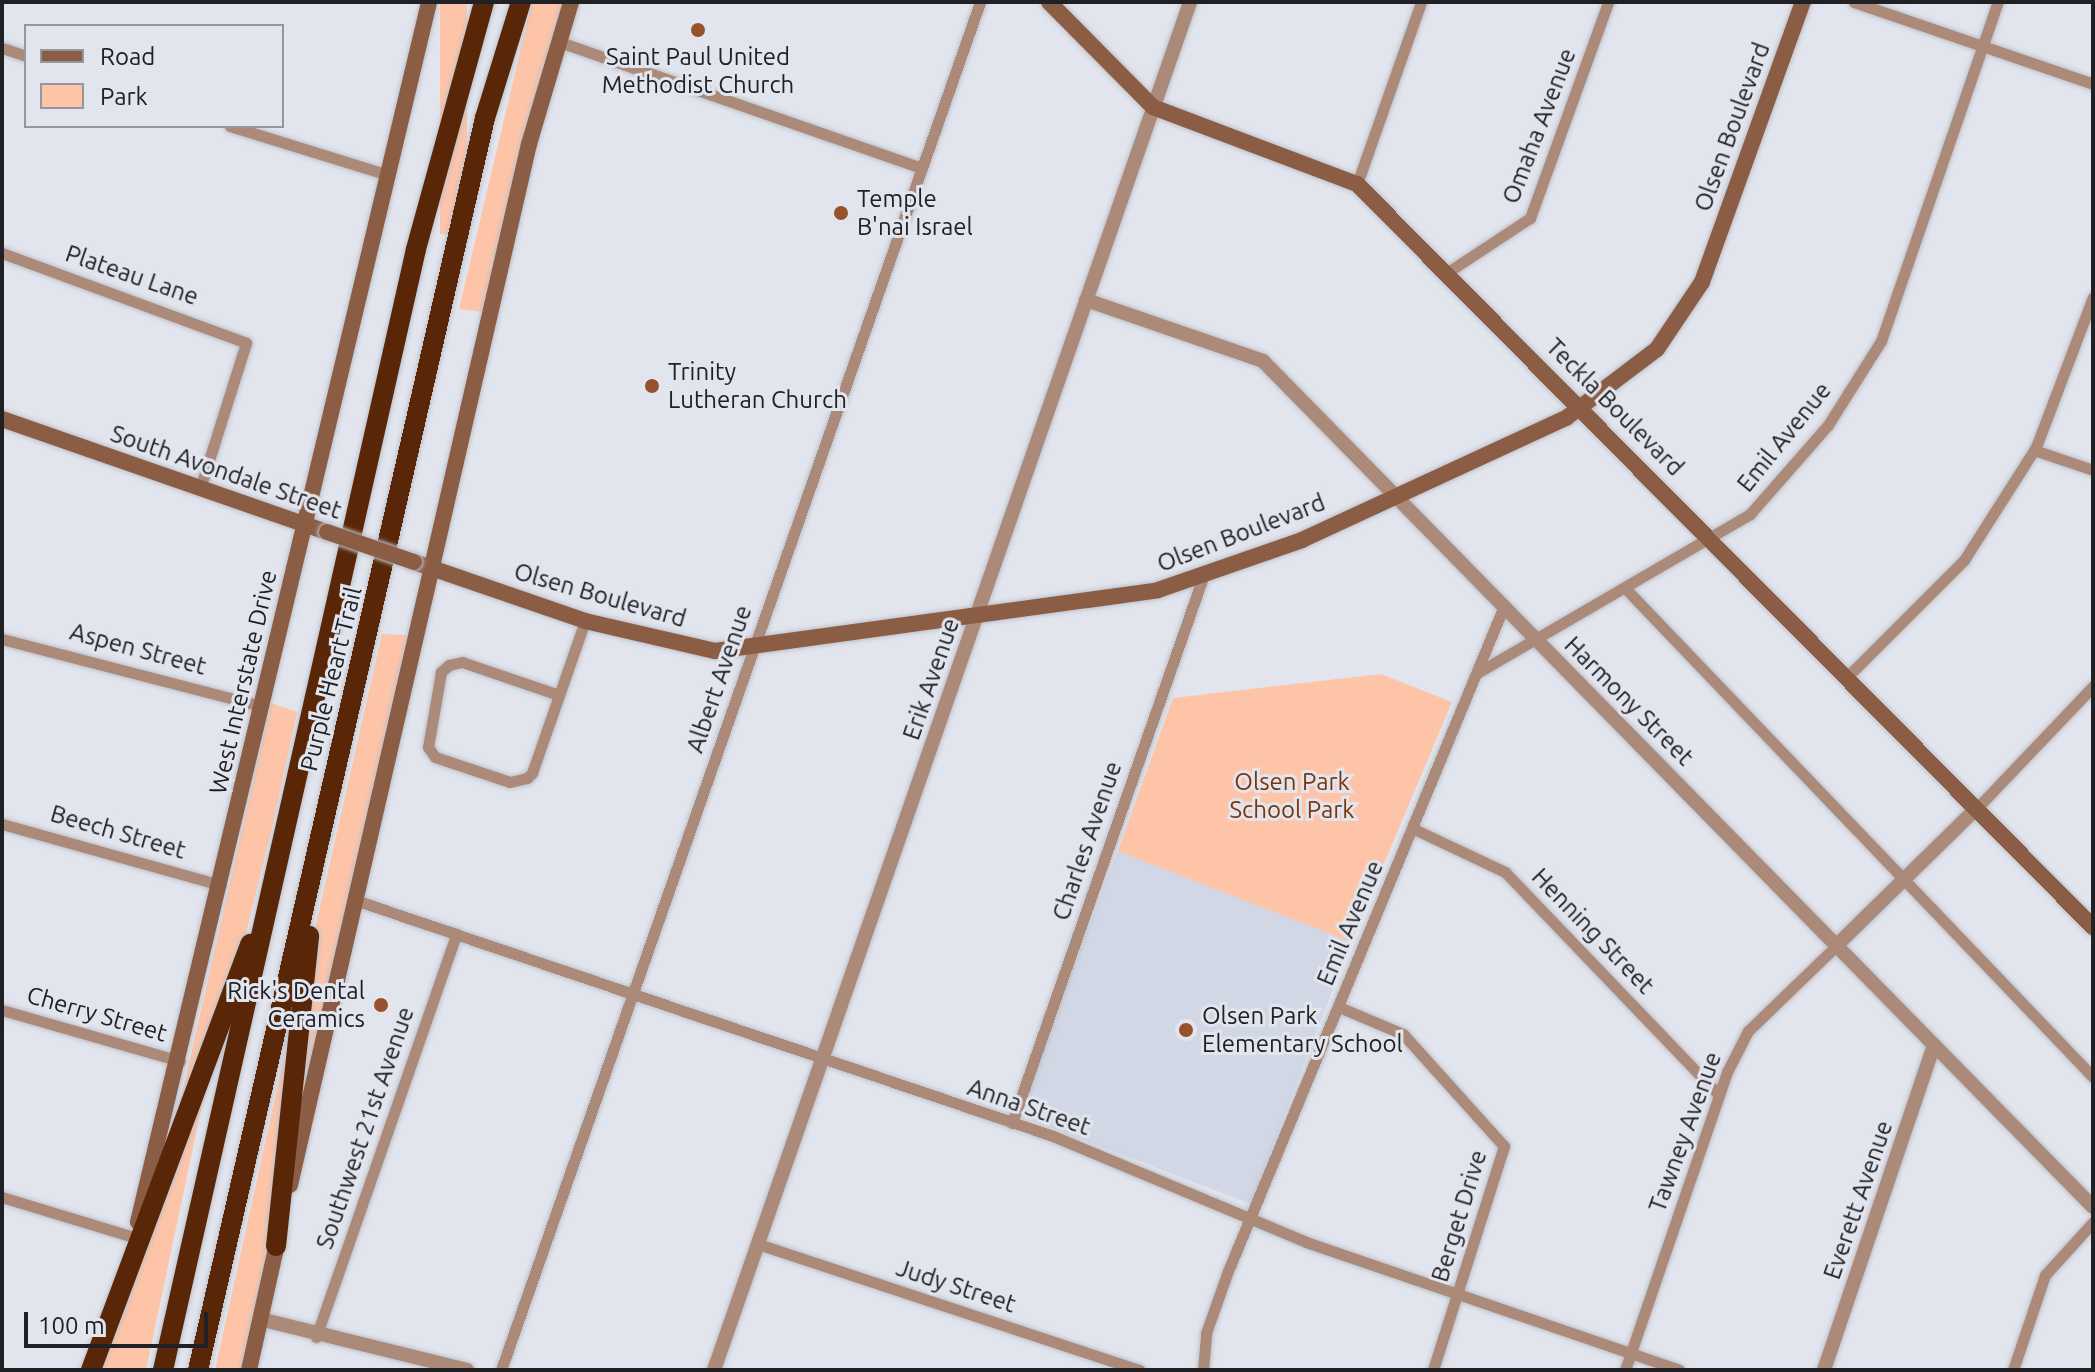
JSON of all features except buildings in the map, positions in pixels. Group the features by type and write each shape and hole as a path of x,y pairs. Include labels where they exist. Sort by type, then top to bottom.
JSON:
{"highway":[{"name":"Purple Heart Trail","path":"163,1370 284,850 416,249 484,2"},
{"name":"Purple Heart Trail","path":"198,1370 485,118 521,2"},
{"path":"276,1246 330,791"},
{"path":"91,1370 284,850"}],"main road":[{"name":"West Interstate Drive","path":"91,1370 134,1237 180,1061 385,174 429,2"},
{"path":"249,1370 545,81 571,2"},
{"name":"Teckla Boulevard","path":"1049,2 1153,107 1357,184 1448,272 1580,410 1712,537 2093,927"},
{"name":"Olsen Boulevard","path":"435,569 585,621 715,651 1158,590 1302,540 1580,410 1657,349 1702,282 1803,2"},
{"name":"South Avondale Street","path":"2,419 435,569"}],"street":[{"name":"Albert Avenue","path":"501,1370 980,2"},
{"name":"Erik Avenue","path":"714,1370 1190,2"},
{"path":"1357,184 1421,2"},
{"name":"Omaha Avenue","path":"1448,272 1530,218 1608,2"},
{"path":"1854,2 2093,84"},
{"name":"Emil Avenue","path":"1477,673 1750,514 1828,425 1881,341 1998,2"},
{"path":"557,41 921,168"},
{"path":"2,48 24,55"},
{"path":"236,128 385,174"},
{"name":"Plateau Lane","path":"2,253 246,343 200,489"},
{"path":"1848,676 1964,560 2034,450 2093,297"},
{"name":"Harmony Street","path":"1086,300 1263,361 2093,1207"},
{"path":"2034,450 2093,470"},
{"name":"Charles Avenue","path":"1012,1123 1204,574"},
{"path":"1625,588 1902,882 2093,1077"},
{"name":"Emil Avenue","path":"1203,1370 1206,1333 1250,1218 1504,606"},
{"path":"559,695 462,662 449,665 441,672 428,747 435,757 522,781 532,773 585,621"},
{"name":"Aspen Street","path":"2,639 262,706"},
{"path":"1977,808 2093,686"},
{"name":"Tawney Avenue","path":"1625,1370 1719,1095 1748,1031 1977,808"},
{"name":"Beech Street","path":"2,824 221,885"},
{"name":"Henning Street","path":"1414,829 1505,872 1719,1095"},
{"name":"Anna Street","path":"358,901 1012,1123 1250,1218 1679,1370"},
{"name":"Southwest 21st Avenue","path":"316,1337 456,934"},
{"name":"Berget Drive","path":"1339,1007 1403,1034 1504,1146 1433,1370"},
{"name":"Cherry Street","path":"2,1010 180,1061"},
{"name":"Everett Avenue","path":"1824,1370 1934,1045"},
{"path":"2,1197 134,1237"},
{"path":"2013,1370 2045,1275 2093,1222"},
{"name":"Judy Street","path":"758,1244 1140,1370"},
{"path":"260,1319 316,1337 467,1370"}],"shaded area":[{"name":"Olsen Park Elementary School","path":"1118,851 1351,941 1250,1204 1017,1114"}],"green space":[{"path":"440,2 467,2 467,234 440,234"},
{"path":"532,2 563,2 483,312 459,309"},
{"path":"382,634 407,635 299,1119 312,942"},
{"name":"Olsen Park School Park","path":"1381,674 1452,702 1351,942 1118,851 1173,698"},
{"path":"271,703 297,712 273,823 239,962 174,1129"},
{"path":"286,1048 272,1234 240,1370 215,1370"},
{"path":"206,1086 146,1370 100,1370"}],"place":[{"name":"Saint Paul United Methodist Church","path":"698,30"},
{"name":"Temple B'nai Israel","path":"841,213"},
{"name":"Trinity Lutheran Church","path":"652,386"},
{"name":"Rick's Dental Ceramics","path":"381,1005"},
{"name":"Olsen Park Elementary School","path":"1186,1030"}]}
